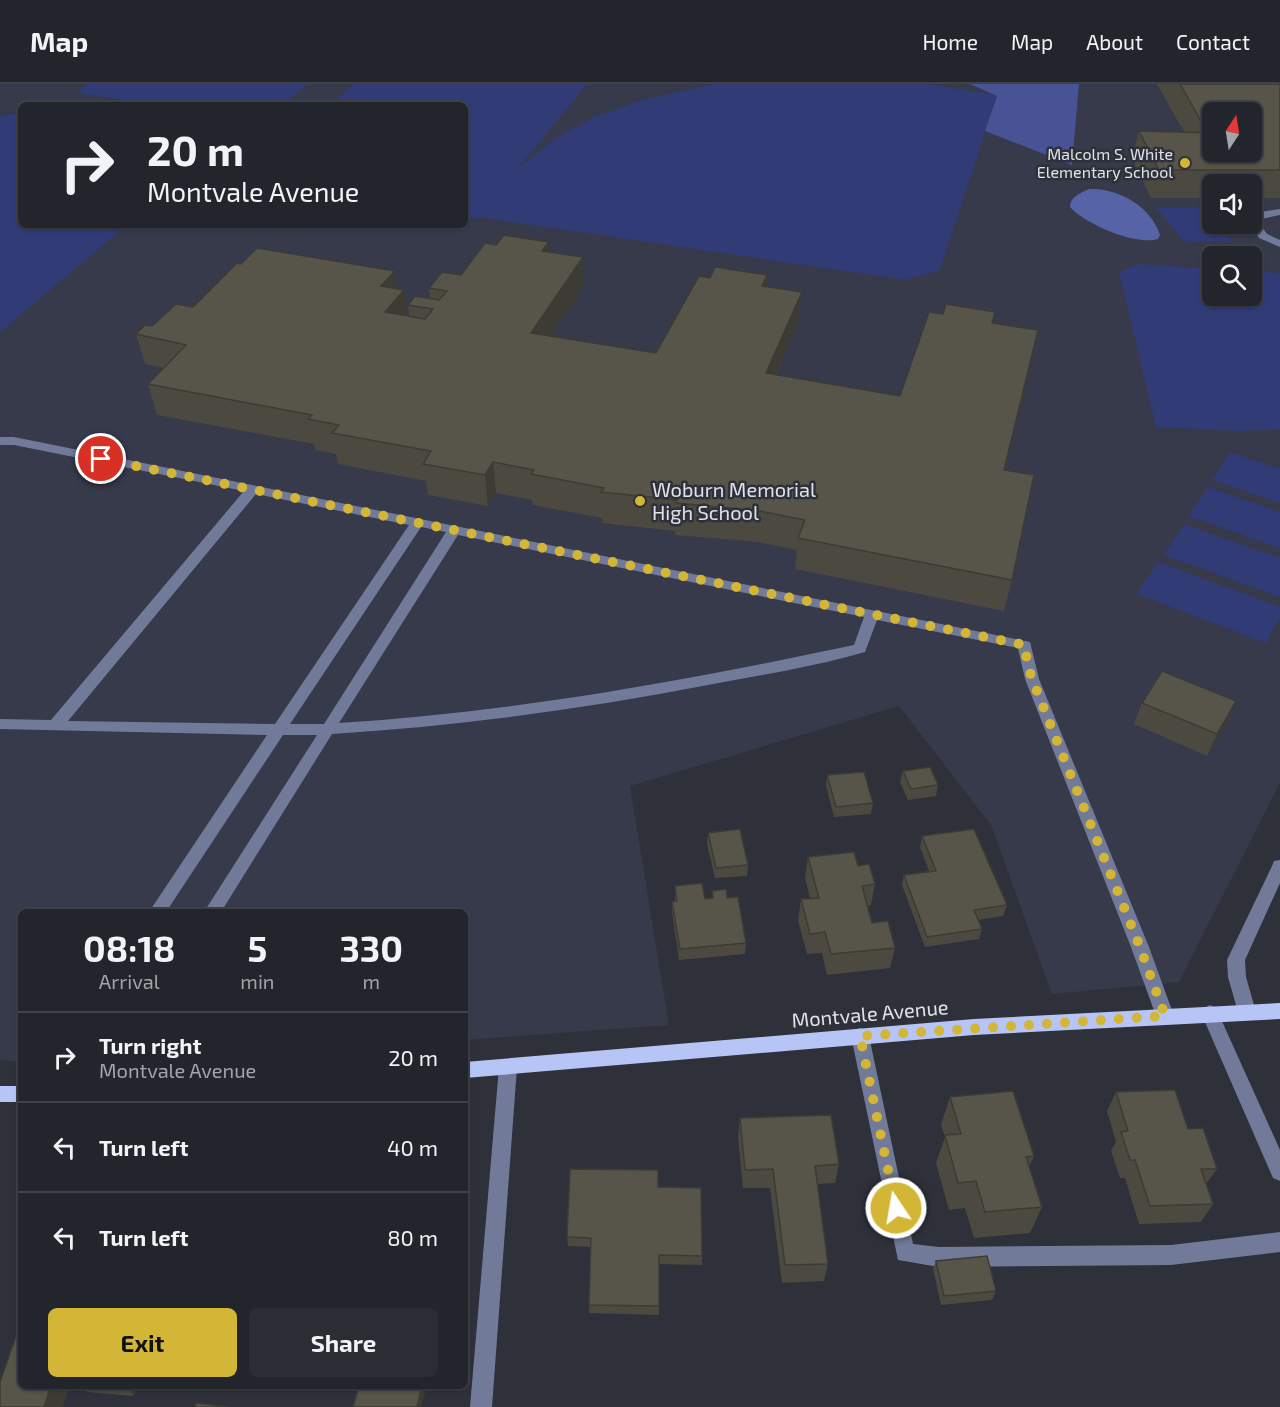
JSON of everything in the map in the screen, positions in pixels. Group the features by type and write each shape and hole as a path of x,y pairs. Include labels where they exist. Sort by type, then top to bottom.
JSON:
{"main road":[{"name":"Montvale Avenue","path":"468,1070 860,1036 1210,1013 1280,1011"},
{"path":"0,1094 18,1094"}],"street":[{"path":"1280,212 1263,214 1256,218 1255,224 1263,236 1280,244"},
{"path":"0,441 14,441 1025,645 1032,679 1140,947 1165,1016"},
{"path":"54,726 253,489"},
{"path":"160,909 417,523"},
{"path":"214,909 454,530"},
{"path":"0,724 328,729 536,710 733,677 860,649 872,615"},
{"path":"1247,1012 1237,977 1236,960 1280,866"},
{"path":"1210,1013 1280,1172"},
{"path":"860,1036 905,1253 939,1257 1171,1255 1280,1242"},
{"path":"481,1407 508,1067"}],"shaded area":[{"name":"Woburn Memorial High School","path":"0,84 1280,84 1280,783 1179,982 1052,994 991,825 899,706 630,786 669,1025 468,1040 468,909 18,909 18,1062 0,1060"},
{"path":"88,84 308,84 287,102 141,102 76,93"},
{"path":"354,84 587,84 516,171 553,140 590,119 639,101 713,84 928,84 997,95 940,270 906,280 478,217 476,219 468,218 468,102 333,102"},
{"path":"970,84 1079,84 1072,165 985,131 997,96"},
{"path":"18,113 18,228 123,228 0,332 0,116"},
{"path":"1089,189 1122,195 1141,207 1156,225 1160,235 1158,239 1137,239 1111,232 1077,214 1070,204 1076,196"},
{"path":"1155,207 1202,208 1202,234 1228,234 1232,242 1184,241"},
{"path":"1138,264 1202,268 1202,306 1262,306 1262,272 1280,273 1280,429 1242,431 1156,427 1119,272"},
{"path":"1230,452 1280,469 1280,503 1212,480"},
{"path":"1208,487 1280,512 1280,548 1189,516"},
{"path":"1184,524 1280,558 1280,597 1164,555"},
{"path":"1158,562 1280,607 1280,617 1266,643 1137,594"}],"building":[{"path":"1180,84 1280,84 1280,170 1159,170 1139,131 1202,133 1202,162 1262,162 1262,102 1202,102 1201,121"},
{"name":"Woburn Memorial High School","path":"504,235 549,242 542,251 583,257 531,333 656,353 699,276 710,278 715,267 767,275 762,286 802,292 766,373 900,396 929,312 943,314 946,304 995,312 992,323 1038,330 1004,470 1034,475 1012,580 798,538 805,520 760,511 676,503 677,500 601,492 604,488 531,474 534,470 493,462 485,475 423,464 431,451 332,433 339,425 308,419 312,415 148,384 186,345 136,334 145,325 152,326 176,304 193,307 237,263 241,264 257,248 395,271 381,286 404,290 385,312 425,319 433,309 408,305 415,296 439,300 447,291 429,288 442,272 461,275 485,243 496,245"},
{"path":"1162,671 1236,701 1217,734 1142,703"},
{"path":"930,767 938,785 911,789 903,771"},
{"path":"864,772 873,803 836,807 827,775"},
{"path":"740,829 748,865 716,868 708,833"},
{"path":"974,829 1007,905 974,910 982,929 927,937 904,875 936,871 922,836"},
{"path":"854,852 858,866 869,864 875,884 862,886 872,923 888,921 895,948 831,954 825,932 810,934 801,899 819,898 808,857"},
{"path":"702,883 705,899 713,898 712,891 726,889 727,898 738,897 746,943 680,949 672,902 677,901 675,886"},
{"path":"1175,1090 1188,1129 1203,1128 1217,1169 1201,1169 1213,1204 1150,1206 1135,1160 1130,1160 1121,1132 1128,1131 1116,1092"},
{"path":"1013,1091 1034,1156 1026,1157 1042,1207 985,1212 976,1181 958,1183 945,1135 961,1134 950,1097"},
{"path":"831,1115 839,1164 815,1166 828,1264 785,1265 773,1169 745,1170 740,1118"},
{"path":"570,1169 658,1170 658,1187 701,1188 702,1256 659,1255 659,1306 589,1305 591,1238 567,1237"},
{"path":"987,1256 996,1291 944,1296 936,1261"},
{"path":"18,1331 18,1389 50,1389 44,1407 0,1407 0,1382"},
{"path":"358,1389 421,1389 417,1407 353,1407"},
{"path":"196,1403 230,1407 195,1407"}],"place":[{"name":"Malcolm S. White Elementary School","path":"1185,163"},
{"name":"Woburn Memorial High School","path":"640,501"}],"route":[{"path":"101,459 1025,645 1032,679 1140,947 1165,1016 860,1036 896,1208"}]}
